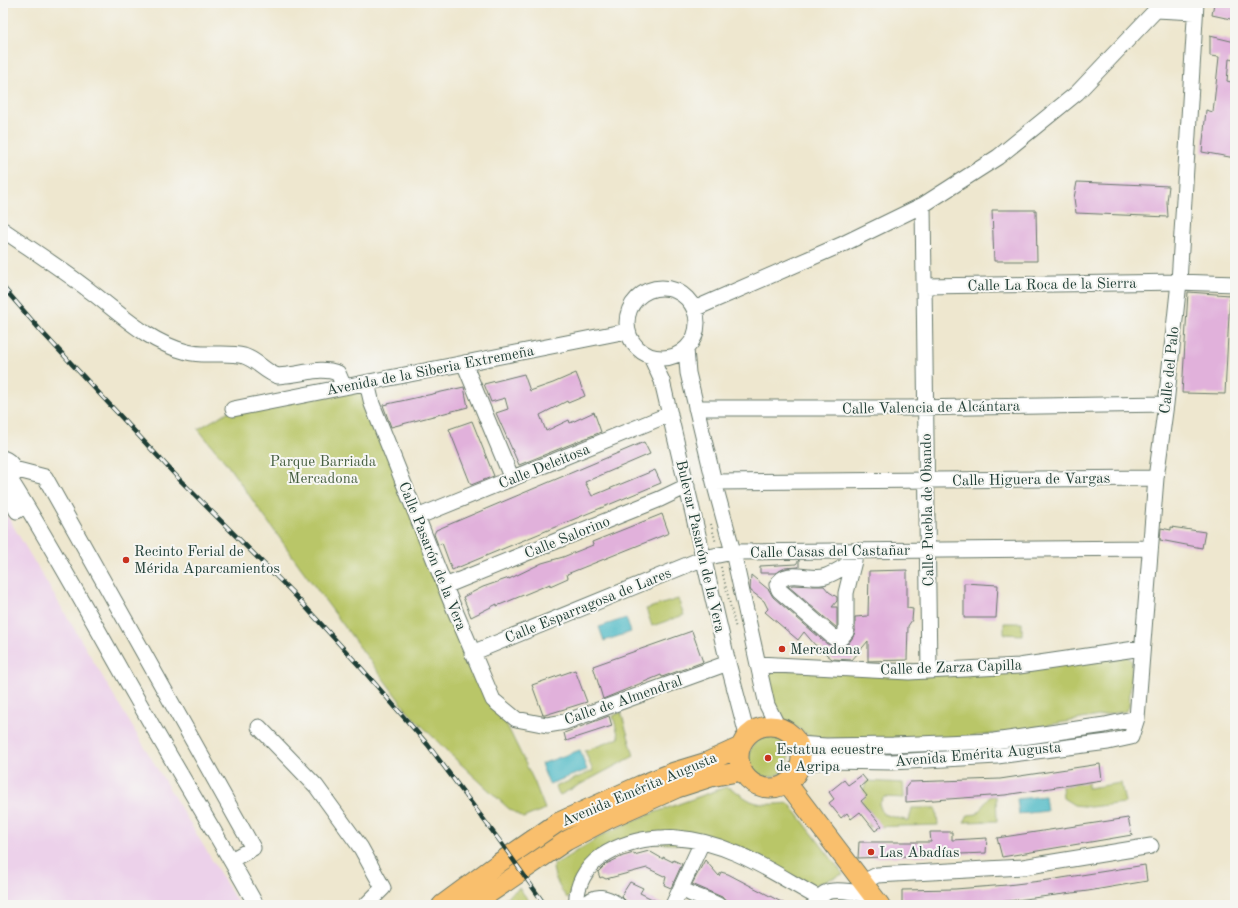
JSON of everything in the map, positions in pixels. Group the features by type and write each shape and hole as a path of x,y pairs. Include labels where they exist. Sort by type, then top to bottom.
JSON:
{"main road":[{"path":"770,726 778,727 790,734 798,744 801,754 800,764 793,778 787,783 779,787 762,787 754,784 747,778 742,771 739,759 744,741 754,730 770,726"},
{"name":"Avenida Emérita Augusta","path":"442,905 556,823 674,772 707,762 744,741"},
{"name":"Avenida Emérita Augusta","path":"472,905 566,841 610,818 677,788 711,777 742,771"},
{"path":"787,783 877,901"}],"street":[{"path":"694,309 843,244 923,205 998,157 1077,93 1156,10 1196,8"},
{"name":"Calle del Palo","path":"1132,737 1137,718 1149,548 1179,282 1196,8"},
{"name":"Calle Puebla de Obando","path":"923,205 929,671"},
{"path":"3,230 90,290 139,330 164,344 187,352 208,355 228,353 245,356 279,376 319,369 330,370 338,373 344,387"},
{"name":"Calle La Roca de la Sierra","path":"925,286 1179,282 1235,284"},
{"path":"666,288 678,291 688,299 694,309 697,328 694,340 686,349 676,356 663,359 651,357 640,352 632,343 627,331 626,319 630,307 637,297 647,290 666,288"},
{"name":"Avenida de la Siberia Extremeña","path":"233,409 627,331"},
{"name":"Bulevar Pasarón de la Vera","path":"686,349 688,373 714,482 733,552 767,705 778,727"},
{"name":"Bulevar Pasarón de la Vera","path":"651,357 662,381 670,414 728,663 744,741"},
{"path":"464,363 512,479"},
{"name":"Calle Pasarón de la Vera","path":"367,382 372,404 472,653 493,700 516,720"},
{"name":"Calle Valencia de Alcántara","path":"696,408 1166,404"},
{"name":"Calle Deleitosa","path":"417,517 670,414"},
{"path":"3,458 7,459 11,463 8,482 9,496 84,622 221,859 245,905"},
{"path":"8,482 45,477 253,848 231,860"},
{"name":"Calle Higuera de Vargas","path":"714,482 1156,478"},
{"path":"8,482 92,617 141,706 256,905"},
{"name":"Calle Salorino","path":"445,586 660,499 687,486"},
{"name":"Calle Casas del Castañar","path":"704,558 733,552 854,556 927,550 1149,548"},
{"path":"854,556 846,593 846,632 841,638 834,637 779,590 777,585 780,579 787,576 825,577 854,556"},
{"name":"Calle Esparragosa de Lares","path":"472,653 704,558"},
{"name":"Calle de Zarza Capilla","path":"758,664 908,672 1019,666 1142,648"},
{"name":"Calle de Almendral","path":"516,720 548,725 565,722 728,663"},
{"name":"Avenida Emérita Augusta","path":"798,744 826,746 894,745 994,741 1105,725 1137,718"},
{"path":"259,727 316,786 361,848 383,888 366,905"},
{"name":"Avenida Emérita Augusta","path":"800,764 826,761 892,762 997,756 1108,742 1132,737"},
{"path":"577,905 578,893 583,876 594,861 608,852 622,846 647,839 678,838 715,845 738,854 817,902 826,892 841,891 856,892 877,901"},
{"path":"673,905 702,842"},
{"path":"841,891 859,876 1024,867 1151,846"},
{"path":"684,890 718,905"},
{"path":"586,905 590,900 598,896 610,899 618,905"}],"shaded area":[{"path":"3,509 167,785 239,905 3,905"}],"green space":[{"name":"Parque Barriada Mercadona","path":"367,383 472,653 534,781 545,809 523,818 508,808 408,712 301,568 226,463 198,429 233,409"},
{"path":"678,599 684,615 652,626 646,609"},
{"path":"1004,623 1022,623 1022,635 1004,634"},
{"path":"1127,656 1132,661 1129,707 1126,711 1004,733 947,739 814,739 778,715 767,677 771,671"},
{"path":"621,712 634,756 560,795 555,787 593,771 585,751 619,738 613,716"},
{"path":"769,737 777,739 783,743 787,749 789,757 787,765 783,771 777,775 769,777 761,775 755,771 751,765 749,757 751,749 755,743 761,739"},
{"path":"867,781 903,783 904,798 884,797 879,804 883,814 909,821 912,808 936,808 938,825 869,827 868,818 872,814 861,801"},
{"path":"1088,782 1088,788 1121,783 1125,803 1090,807 1074,805 1063,798 1062,786"},
{"path":"726,787 733,789 756,803 789,803 843,874 810,887 734,847 619,842 571,893 568,899 558,884 553,868 554,865 606,833 645,816"},
{"path":"990,796 996,796 997,821 964,822 968,815 977,814"},
{"path":"519,888 532,905 496,905"}],"water":[{"path":"626,618 631,632 604,641 599,627"},
{"path":"580,750 587,770 549,784 541,764"},
{"path":"1045,796 1047,811 1019,814 1017,799"}],"building":[{"path":"1214,3 1235,3 1235,20 1212,15"},
{"path":"1210,36 1235,42 1235,60 1229,59 1227,81 1235,83 1235,158 1202,152 1206,110 1213,112 1219,57 1210,56"},
{"path":"1077,182 1169,186 1167,202 1168,217 1076,213 1074,198"},
{"path":"992,210 1036,210 1037,261 994,261"},
{"path":"1188,292 1230,295 1225,394 1182,393"},
{"path":"576,373 585,396 568,403 567,401 540,415 546,431 569,420 570,423 594,412 601,432 519,465 496,413 508,409 505,398 491,402 484,384 524,374 530,391"},
{"path":"464,387 468,407 391,427 383,405"},
{"path":"472,421 494,476 471,485 449,429"},
{"path":"644,442 650,454 585,482 592,496 655,470 661,483 452,570 442,543 438,545 434,534 436,530"},
{"path":"662,514 669,533 567,574 568,578 550,586 550,584 497,606 497,604 471,617 463,597 483,587 509,579 542,563 563,557 593,545 592,542"},
{"path":"1171,527 1205,532 1202,548 1160,540 1161,528 1171,530"},
{"path":"799,560 799,567 785,568 775,573 760,573 760,566 796,564"},
{"path":"907,570 907,608 913,609 912,620 908,626 907,660 868,661 868,641 852,660 832,659 822,648 815,645 804,632 798,640 765,612 768,609 764,601 750,589 751,575 769,590 773,597 827,644 840,647 848,644 853,637 855,632 855,617 868,616 869,571"},
{"path":"964,583 998,585 996,618 964,618"},
{"path":"788,586 824,586 829,592 837,597 837,601 832,607 837,607 837,628"},
{"path":"692,631 703,662 662,677 661,675 603,699 593,666"},
{"path":"575,670 587,702 543,715 532,685"},
{"path":"609,716 612,726 566,741 564,733"},
{"path":"1100,764 1102,780 1005,795 906,802 906,787 910,782 1000,779"},
{"path":"862,775 867,781 860,787 867,796 861,801 882,826 875,831 860,812 851,819 847,813 841,818 829,803 834,799 829,792 844,780 848,785"},
{"path":"1128,818 1132,835 1002,857 997,838"},
{"path":"930,832 952,832 952,840 987,838 986,853 858,858 859,842 931,842"},
{"path":"649,851 663,859 663,857 673,862 673,860 682,864 671,888 664,885 666,877 647,868 606,879 602,877 600,878 598,872 606,864 623,856"},
{"path":"705,860 719,876 721,872 728,874 787,905 727,905 726,900 722,897 692,884"},
{"path":"1145,865 1147,881 1088,891 1009,901 902,905 902,890 955,889 1007,885"},
{"path":"630,882 643,888 640,893 664,905 627,905 626,901 621,896"}],"railway":[{"path":"3,287 42,332 180,480 291,591 363,670 428,745 502,844 545,905"}],"place":[{"name":"Recinto Ferial de Mérida Aparcamientos","path":"126,560"},
{"name":"Mercadona","path":"782,649"},
{"name":"Estatua ecuestre de Agripa","path":"768,758"},
{"name":"Las Abadías","path":"871,852"}]}
